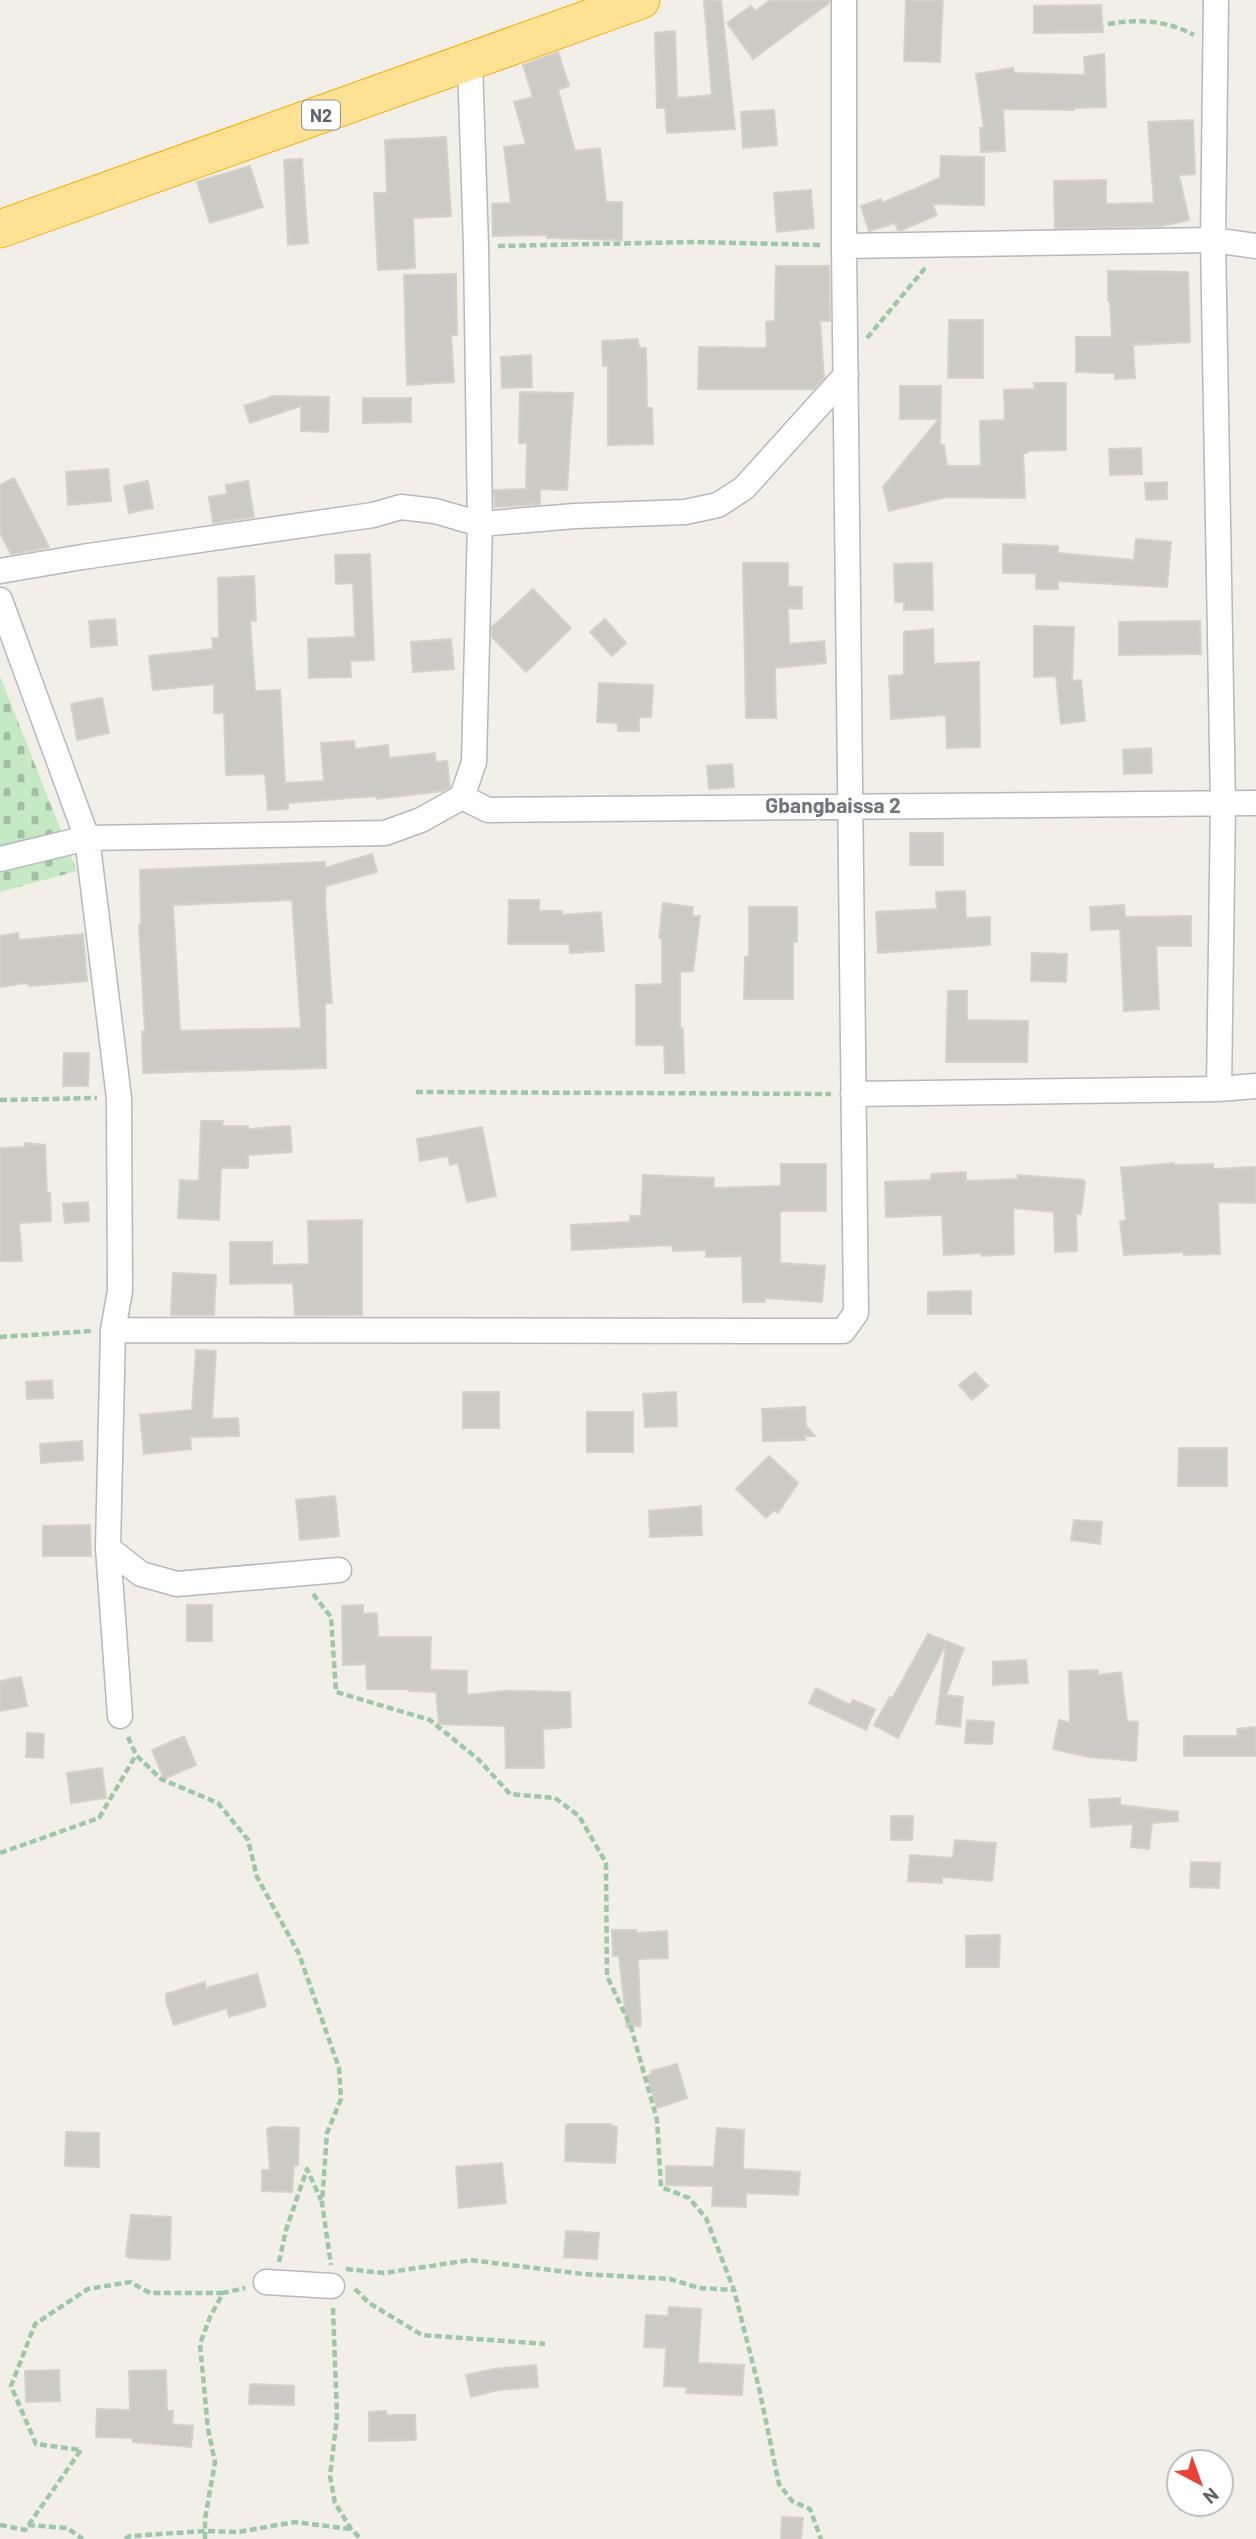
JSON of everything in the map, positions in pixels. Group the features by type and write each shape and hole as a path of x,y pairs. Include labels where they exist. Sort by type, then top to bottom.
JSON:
{"highway":[{"name":"N2","path":"0,229 641,0"}],"street":[{"path":"113,1330 843,1331 856,1313 844,246 844,0"},
{"path":"1216,0 1213,240 1223,804 1219,1089"},
{"path":"0,859 88,838 385,832 421,820 462,797 474,762 480,524 470,63"},
{"path":"844,246 1213,240 1256,246"},
{"path":"0,571 373,514 401,507 435,511 480,524 575,516 685,512 718,505 744,488 846,368"},
{"path":"0,600 88,838 118,1098 120,1291 113,1330 108,1548 120,1716"},
{"path":"462,797 488,810 1256,803"},
{"path":"853,1094 1219,1089 1256,1086"},
{"path":"108,1548 141,1574 177,1584 339,1570"},
{"path":"266,2282 342,2280"}],"path":[{"path":"1108,24 1147,21 1169,23 1216,48"},
{"path":"476,246 695,242 844,246"},
{"path":"846,368 929,262 965,244"},
{"path":"416,1092 853,1094"},
{"path":"0,1100 118,1098"},
{"path":"0,1337 113,1330"},
{"path":"298,1573 331,1617 336,1692 430,1720 479,1760 510,1794 555,1798 579,1816 606,1863 607,1976 631,2027 657,2120 661,2186 689,2198 706,2218 734,2290 759,2388 779,2484 792,2501 810,2509 821,2539"},
{"path":"120,1716 136,1755 161,1779 219,1803 248,1840 257,1877 299,1954 339,2068 341,2099 327,2133 322,2203"},
{"path":"0,1853 99,1818 136,1755"},
{"path":"0,2525 25,2530 80,2450 36,2444 11,2386 35,2324 88,2289 130,2281 150,2293 223,2293 266,2282 277,2270 286,2230 307,2169 322,2203 342,2280 337,2417 330,2476 335,2503 351,2529 362,2539"},
{"path":"342,2280 470,2259 583,2274 670,2279 699,2288 734,2290"},
{"path":"342,2280 369,2302 422,2335 545,2344"},
{"path":"205,2539 205,2519 215,2462 208,2429 200,2344 223,2293"},
{"path":"125,2539 130,2536 205,2531 238,2532 295,2522 351,2529"},
{"path":"28,2525 67,2528 83,2539"}],"green space":[{"path":"0,676 77,871 0,892"}],"building":[{"path":"704,0 721,0 735,129 667,133 665,108 657,108 655,33 675,31 677,98 712,95"},
{"path":"770,0 829,0 829,3 753,59 727,23 751,6 755,11"},
{"path":"906,0 943,0 940,62 904,61"},
{"path":"1101,5 1103,32 1034,33 1034,6"},
{"path":"558,52 569,86 558,90 575,151 600,148 606,202 622,202 622,240 547,238 547,235 493,236 492,204 511,203 504,147 526,144 514,102 533,97 523,65"},
{"path":"1104,54 1106,107 1074,110 1003,109 1005,151 981,152 980,128 984,128 976,74 1013,68 1014,73 1085,75 1084,57"},
{"path":"774,110 777,145 743,148 741,112"},
{"path":"1193,120 1195,174 1179,175 1189,220 1162,226 1055,228 1054,181 1106,180 1106,204 1154,203 1148,122"},
{"path":"446,137 451,216 413,218 415,268 378,270 374,193 387,193 385,140"},
{"path":"941,156 984,157 984,205 932,204 937,215 902,230 898,230 895,223 869,231 861,206 881,199 882,203 940,178"},
{"path":"302,159 308,243 288,245 284,160"},
{"path":"250,166 263,207 210,223 197,182"},
{"path":"811,190 814,228 777,232 774,193"},
{"path":"776,266 829,266 830,321 820,321 824,378 814,389 698,389 699,347 767,348 766,322 775,321"},
{"path":"1108,271 1188,272 1190,342 1133,345 1135,378 1115,379 1115,373 1076,372 1076,337 1112,337"},
{"path":"456,274 457,335 451,335 454,382 407,385 404,275"},
{"path":"949,320 983,320 983,378 948,378"},
{"path":"638,339 639,348 646,348 647,408 652,408 653,444 608,445 608,366 603,366 602,341"},
{"path":"531,355 532,387 502,388 501,357"},
{"path":"1034,383 1066,383 1066,450 1023,453 1025,498 946,497 889,511 883,487 939,419 900,419 900,386 941,386 940,445 944,445 947,466 981,466 980,421 1005,420 1004,390 1035,389"},
{"path":"520,392 573,393 567,490 540,489 540,504 495,507 494,490 529,489 526,489 527,443 519,443"},
{"path":"274,396 329,397 328,432 301,431 301,406 250,423 244,406"},
{"path":"363,398 411,398 411,422 363,423"},
{"path":"1141,448 1142,474 1110,475 1109,449"},
{"path":"108,469 111,501 68,505 66,472"},
{"path":"14,478 49,547 11,554 0,533 0,485"},
{"path":"148,481 153,508 129,513 124,486"},
{"path":"248,481 254,517 213,523 209,497 227,494 226,485"},
{"path":"1167,482 1167,499 1146,500 1145,483"},
{"path":"1136,539 1171,542 1167,587 1058,581 1058,589 1036,589 1036,573 1003,573 1003,544 1058,546 1058,553 1134,560"},
{"path":"370,554 374,660 350,661 351,677 309,678 308,639 355,637 353,583 336,584 335,555"},
{"path":"743,563 788,563 788,587 802,587 802,609 788,608 789,644 824,641 826,663 775,668 776,718 746,718"},
{"path":"932,563 933,610 904,610 904,602 895,602 894,564"},
{"path":"254,576 256,621 250,621 255,691 280,690 285,783 324,781 321,743 354,741 355,749 388,745 389,758 435,753 436,762 447,761 450,787 442,791 377,799 376,796 288,803 288,809 268,810 265,774 226,775 224,713 214,713 214,684 153,690 149,656 213,649 212,638 219,638 218,578"},
{"path":"533,589 571,628 526,672 492,637 492,627"},
{"path":"115,619 117,645 91,647 89,621"},
{"path":"605,619 626,643 612,656 590,632"},
{"path":"1200,621 1201,654 1119,655 1119,622"},
{"path":"1034,626 1074,627 1072,681 1081,680 1085,721 1061,724 1056,676 1034,677"},
{"path":"933,629 934,664 979,662 980,747 947,748 946,715 891,719 889,676 904,675 904,632"},
{"path":"451,639 454,669 413,672 411,642"},
{"path":"599,683 653,685 651,717 639,717 639,731 618,731 618,723 597,722"},
{"path":"102,698 109,733 77,740 71,704"},
{"path":"1151,748 1152,773 1124,774 1123,750"},
{"path":"732,764 734,787 709,789 707,766"},
{"path":"910,833 943,833 943,865 910,865"},
{"path":"372,854 377,872 326,886 332,1003 325,1003 326,1068 143,1073 142,1031 145,1031 139,925 140,870 325,862 325,868","holes":["292,900 301,1028 180,1031 173,905"]},
{"path":"965,891 966,918 990,917 990,945 878,953 876,912 937,909 936,892"},
{"path":"509,900 539,900 539,911 562,911 562,915 601,912 604,951 570,953 569,944 508,944"},
{"path":"663,903 693,907 692,916 700,916 693,971 680,972 680,1028 683,1028 684,1073 665,1073 664,1045 636,1045 636,985 662,984 662,939 659,938"},
{"path":"1124,905 1125,917 1191,916 1191,946 1156,946 1159,1009 1124,1011 1120,929 1091,930 1090,907"},
{"path":"749,907 797,907 797,942 793,942 793,999 744,999 745,957 749,957"},
{"path":"18,933 19,940 83,934 87,981 30,986 25,983 0,987 0,936"},
{"path":"1032,953 1067,954 1066,982 1031,981"},
{"path":"948,991 967,991 967,1020 1028,1021 1027,1062 946,1062"},
{"path":"64,1053 89,1053 88,1086 63,1086"},
{"path":"201,1121 223,1121 222,1126 248,1126 248,1129 290,1126 292,1152 248,1155 248,1168 221,1168 219,1220 178,1218 180,1180 199,1181"},
{"path":"482,1127 496,1196 467,1202 458,1163 450,1165 448,1156 420,1161 417,1139"},
{"path":"25,1143 45,1145 51,1221 19,1223 22,1261 0,1261 0,1148 25,1147"},
{"path":"1174,1163 1213,1164 1213,1169 1256,1167 1256,1203 1218,1202 1220,1254 1184,1255 1184,1252 1124,1255 1120,1222 1126,1220 1121,1168"},
{"path":"781,1164 826,1164 826,1211 780,1211 780,1263 825,1266 822,1302 765,1298 765,1302 743,1302 742,1256 706,1257 706,1250 673,1251 672,1245 572,1250 571,1225 630,1222 630,1216 641,1216 643,1175 714,1178 713,1188 781,1186"},
{"path":"966,1172 966,1181 1018,1179 1018,1175 1083,1180 1085,1182 1081,1214 1076,1214 1077,1251 1055,1252 1054,1212 1013,1208 1014,1254 982,1256 981,1253 944,1255 942,1215 886,1217 885,1182 930,1180 932,1174"},
{"path":"88,1202 89,1221 65,1223 63,1204"},
{"path":"362,1220 362,1315 295,1315 293,1283 230,1284 230,1242 272,1242 272,1265 309,1264 308,1221"},
{"path":"173,1273 216,1275 214,1315 171,1315"},
{"path":"971,1291 971,1314 928,1314 928,1292"},
{"path":"196,1350 216,1351 212,1419 238,1418 239,1436 190,1437 191,1449 144,1454 140,1415 192,1410"},
{"path":"975,1372 988,1386 972,1400 959,1385"},
{"path":"52,1380 53,1398 27,1399 26,1382"},
{"path":"463,1392 499,1392 499,1428 463,1428"},
{"path":"676,1392 677,1426 645,1427 643,1394"},
{"path":"805,1407 806,1426 815,1436 804,1436 805,1440 763,1441 762,1409"},
{"path":"587,1412 633,1412 633,1452 587,1452"},
{"path":"82,1441 83,1460 41,1463 40,1444"},
{"path":"1179,1448 1227,1448 1227,1486 1178,1486"},
{"path":"769,1456 798,1483 778,1513 774,1510 766,1518 736,1489"},
{"path":"335,1496 339,1536 300,1540 296,1500"},
{"path":"701,1506 702,1535 650,1537 649,1511"},
{"path":"1074,1520 1102,1522 1100,1544 1071,1540"},
{"path":"90,1525 91,1556 43,1556 43,1526"},
{"path":"187,1605 212,1605 212,1641 187,1641"},
{"path":"363,1605 363,1614 377,1613 378,1637 431,1637 430,1670 467,1671 467,1695 504,1691 570,1692 571,1727 543,1729 544,1768 506,1768 505,1726 439,1724 436,1692 367,1689 366,1664 343,1665 342,1606"},
{"path":"928,1634 964,1648 946,1695 963,1697 960,1727 936,1724 946,1644 898,1738 874,1725 890,1697 892,1699"},
{"path":"1026,1660 1028,1683 993,1685 993,1662"},
{"path":"1098,1670 1098,1675 1121,1672 1127,1721 1138,1722 1136,1761 1089,1757 1053,1749 1059,1720 1070,1723 1069,1671"},
{"path":"21,1677 27,1706 0,1711 0,1681"},
{"path":"816,1688 850,1705 853,1700 875,1709 866,1730 809,1703"},
{"path":"967,1720 994,1722 992,1744 965,1743"},
{"path":"1256,1727 1256,1756 1184,1756 1184,1736 1238,1736 1237,1729"},
{"path":"27,1733 44,1734 43,1758 26,1757"},
{"path":"184,1736 196,1765 164,1779 152,1750"},
{"path":"102,1768 106,1798 71,1803 67,1773"},
{"path":"1120,1798 1120,1805 1178,1812 1178,1821 1152,1823 1149,1849 1131,1847 1133,1824 1091,1827 1089,1800"},
{"path":"891,1816 913,1816 912,1840 891,1840"},
{"path":"955,1840 996,1843 992,1881 942,1877 942,1883 908,1881 910,1855 953,1858"},
{"path":"1191,1862 1220,1863 1219,1888 1190,1887"},
{"path":"612,1930 636,1930 636,1933 667,1931 668,1958 638,1959 641,2026 627,2027 619,1956 613,1956"},
{"path":"1000,1935 999,1967 966,1967 966,1936"},
{"path":"257,1974 266,2006 229,2017 227,2008 174,2025 166,1994 205,1982 206,1988"},
{"path":"677,2064 687,2098 657,2108 647,2076 652,2074 651,2071"},
{"path":"611,2124 617,2127 615,2163 565,2161 566,2125"},
{"path":"299,2128 298,2165 294,2166 292,2192 262,2191 262,2170 270,2170 267,2129"},
{"path":"717,2128 744,2130 743,2169 800,2172 798,2195 746,2193 746,2207 712,2206 713,2186 666,2185 666,2166 714,2167"},
{"path":"66,2132 99,2133 99,2167 65,2166"},
{"path":"502,2163 506,2203 459,2208 456,2167"},
{"path":"131,2215 171,2217 170,2259 126,2256"},
{"path":"566,2231 599,2233 597,2259 564,2257"},
{"path":"669,2307 701,2309 698,2363 744,2365 742,2395 686,2393 687,2387 664,2386 666,2348 644,2347 646,2315 668,2316"},
{"path":"536,2365 538,2387 498,2390 471,2397 466,2375"},
{"path":"59,2370 60,2401 26,2402 25,2371"},
{"path":"166,2370 167,2411 173,2411 172,2424 193,2426 191,2447 133,2442 133,2438 96,2437 97,2409 130,2410 129,2371"},
{"path":"250,2385 294,2386 294,2405 249,2404"},
{"path":"386,2411 387,2415 415,2415 416,2440 369,2441 369,2412"},
{"path":"782,2517 803,2518 801,2539 781,2539"}],"district":[{"name":"Gbangbaissa 2","path":"833,804"}]}
